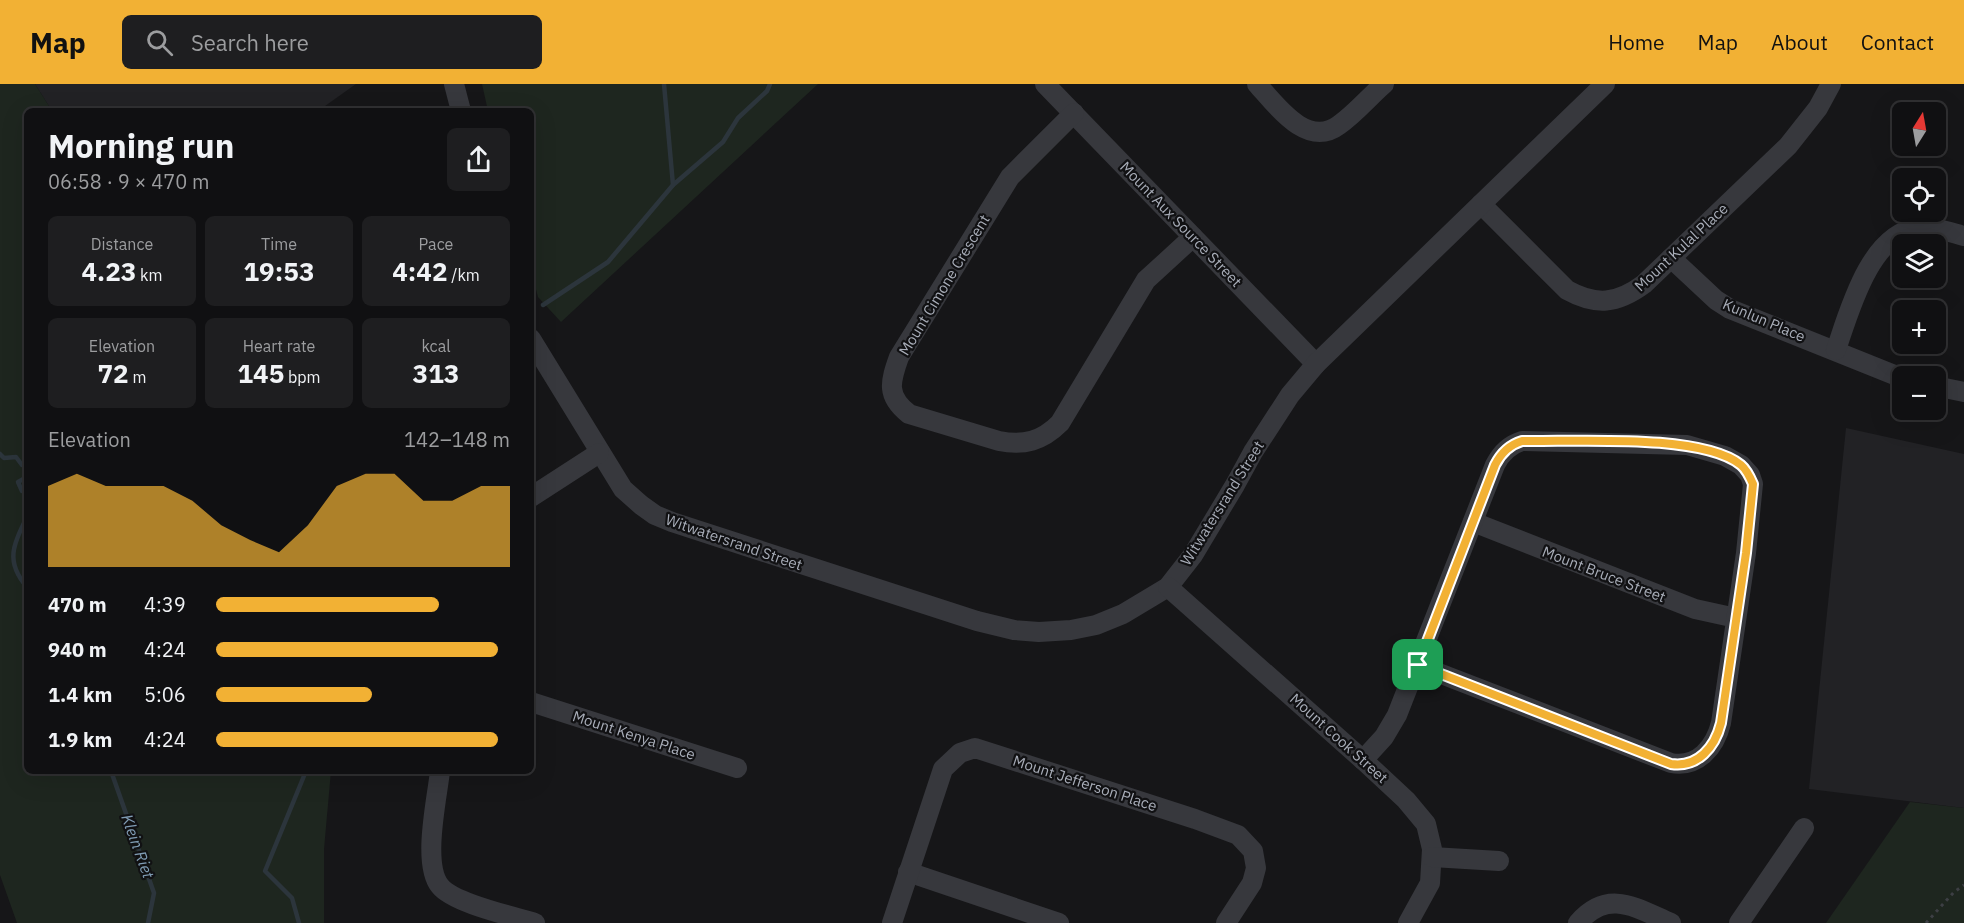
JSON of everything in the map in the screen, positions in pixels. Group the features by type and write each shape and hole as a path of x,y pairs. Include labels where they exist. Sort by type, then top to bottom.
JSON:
{"street":[{"path":"454,84 460,108"},
{"name":"Mount Aux Source Street","path":"1045,84 1316,364"},
{"path":"1257,84 1293,122 1311,131 1321,132 1339,126 1384,84"},
{"name":"Witwatersrand Street","path":"534,344 623,489 632,499 656,515 768,555 977,621 1014,630 1071,630 1096,625 1123,614 1168,587 1193,555 1236,485 1253,452 1290,395 1316,364 1605,84"},
{"name":"Mount Kulal Place","path":"1481,204 1567,290 1582,298 1599,301 1630,295 1788,146 1818,108 1831,84"},
{"name":"Mount Cimone Crescent","path":"1074,113 1010,177 899,357 891,379 891,388 900,407 909,414 1014,444 1037,440 1051,432 1060,423 1146,280 1193,237"},
{"path":"1836,350 1868,267 1898,235 1907,230 1928,227 1964,236"},
{"name":"Kunlun Place","path":"1671,258 1716,300 1730,309 1892,374"},
{"path":"1946,388 1964,392"},
{"path":"1363,760 1384,736 1397,715 1499,456 1509,447 1522,441 1687,445 1725,456 1741,465 1749,475 1753,484 1718,735 1705,754 1695,760 1680,765 1671,764 1418,665"},
{"path":"534,496 599,453"},
{"name":"Mount Bruce Street","path":"1473,522 1695,609 1736,618"},
{"name":"Mount Cook Street","path":"1168,587 1363,760 1406,800 1426,824 1431,857 1430,883 1408,923"},
{"name":"Mount Kenya Place","path":"534,703 737,768"},
{"name":"Mount Jefferson Place","path":"892,923 943,769 960,753 975,748 1238,835 1253,851 1256,868 1252,883 1226,923"},
{"path":"440,774 431,855 435,878 440,887 462,900 532,923"},
{"path":"1739,923 1804,828"},
{"path":"1431,857 1499,861"},
{"path":"908,872 1059,923"},
{"path":"1578,923 1594,908 1611,903 1628,905 1671,923"}],"path":[{"path":"1926,923 1954,892 1964,885"}],"shaded area":[{"path":"0,84 35,84 50,108 24,108 24,774 331,774 324,849 324,923 17,923 0,875"},
{"path":"35,84 356,84 322,108 50,108"},
{"path":"482,84 818,84 561,322 538,297 534,282 534,108 487,108"},
{"path":"1846,428 1964,454 1964,808 1809,789"},
{"path":"1910,802 1964,808 1964,923 1826,923"}],"waterway":[{"path":"543,305 608,262 673,185 664,84"},
{"path":"673,185 723,142 738,118 767,91 770,84"},
{"name":"Klein Riet","path":"0,454 4,458 16,457 24,466"},
{"name":"Klein Riet","path":"24,479 18,482 24,492"},
{"name":"Klein Riet","path":"24,523 15,544 14,553 16,569 24,583"},
{"name":"Klein Riet","path":"112,774 154,893 148,923"},
{"path":"299,923 292,898 265,871 305,774"}],"route":[{"path":"1516,442 1641,442 1687,445 1725,456 1741,465 1749,475 1753,484 1746,553 1721,723 1713,744 1705,754 1695,760 1680,765 1671,764 1418,665 1495,465 1499,456 1516,442"}]}
